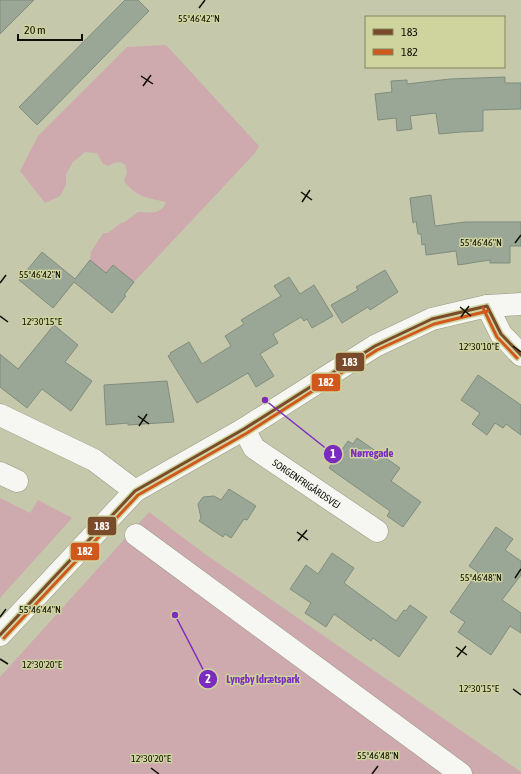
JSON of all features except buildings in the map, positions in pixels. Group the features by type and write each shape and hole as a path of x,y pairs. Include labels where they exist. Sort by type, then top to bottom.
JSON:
{"street":[{"path":"0,635 135,491 244,430 375,346 432,319 487,306 521,304"},
{"path":"487,306 501,334 521,355"},
{"path":"0,415 94,460 135,491"},
{"name":"SORGENFRIGÅRDSVEJ","path":"244,430 254,448 377,531"},
{"path":"136,535 461,774"}],"shaded area":[{"path":"166,45 259,146 255,153 134,282 113,265 106,273 90,260 91,252 103,233 108,233 138,212 151,213 158,211 166,202 138,194 124,181 127,173 123,163 119,162 109,166 103,164 97,153 85,152 73,162 66,174 66,185 60,196 45,203 20,171 38,136 127,47"},
{"path":"0,498 30,513 38,500 72,518 0,598"},
{"path":"149,512 205,554 521,772 521,774 0,774 0,677"}],"transit line":[{"name":"183","path":"487,306 501,334 521,355"},
{"name":"183","path":"0,635 135,491 244,429 375,346 432,319 487,306"},
{"name":"182","path":"483,308 497,337 517,358"},
{"name":"182","path":"4,638 138,495 247,433 377,350 434,324 488,311"}],"place":[{"name":"Nørregade","path":"265,400"},
{"name":"Lyngby Idrætspark","path":"175,615"}]}
